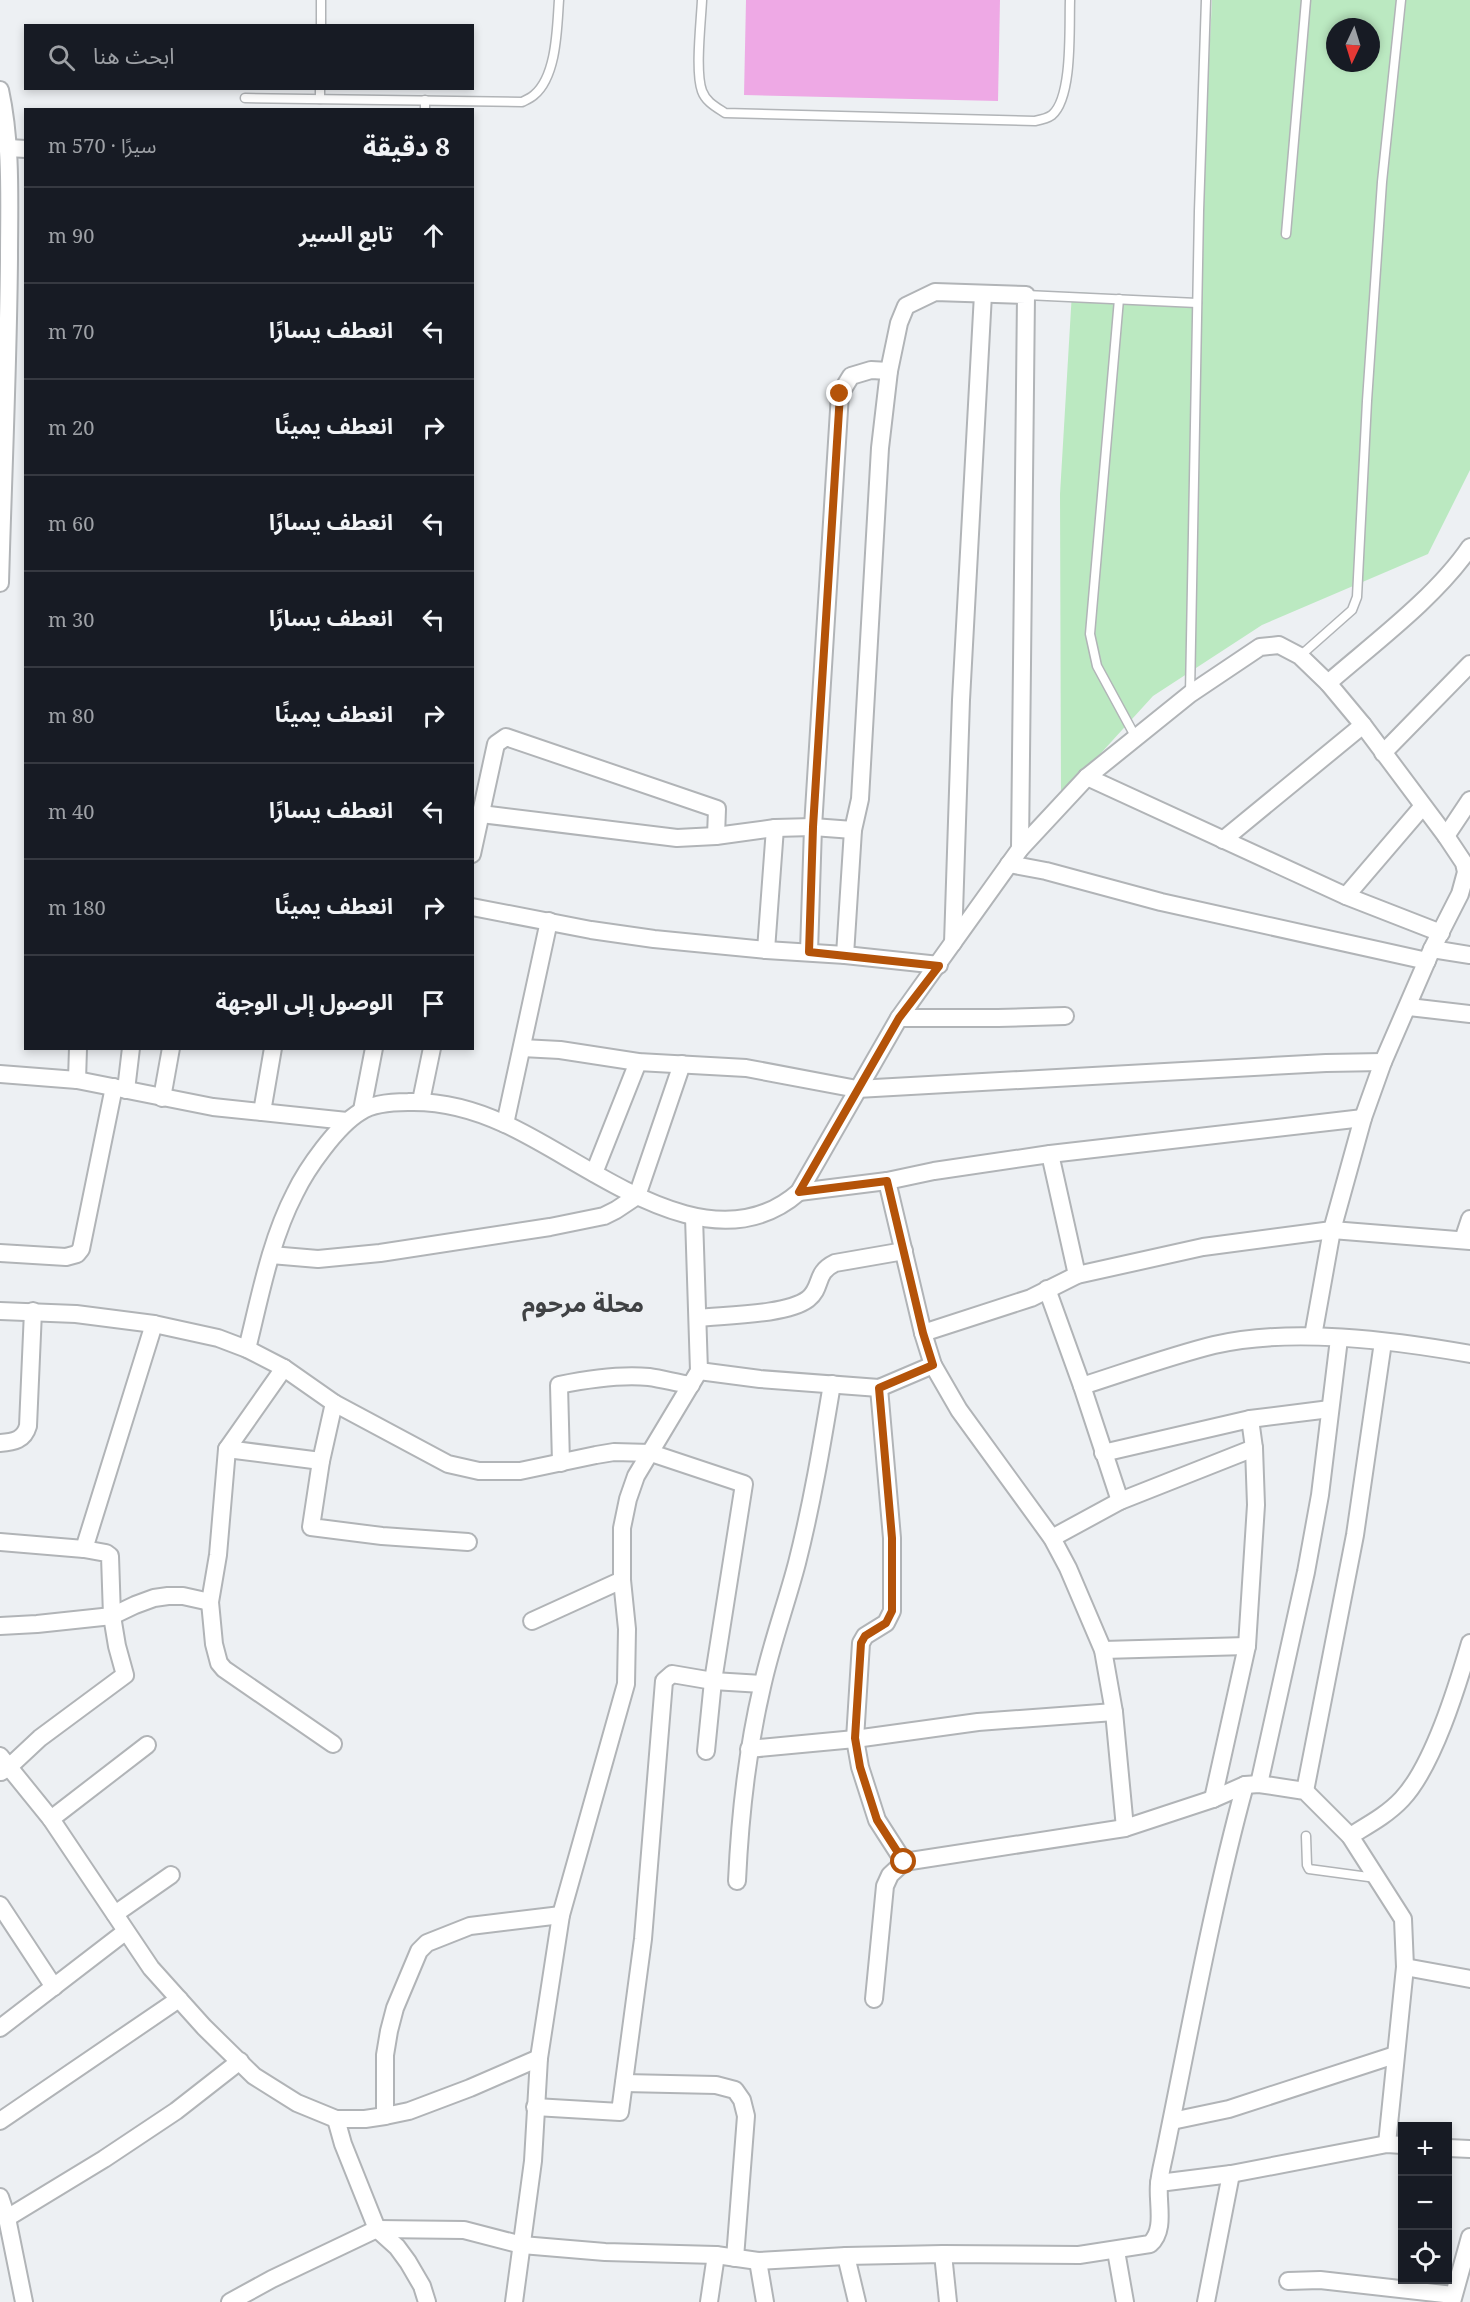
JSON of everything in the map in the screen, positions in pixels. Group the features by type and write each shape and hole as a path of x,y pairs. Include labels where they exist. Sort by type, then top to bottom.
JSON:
{"street":[{"path":"0,90 8,148 4,212 0,583"},
{"path":"8,148 24,149"},
{"path":"845,955 853,830 860,799 880,448 889,371 899,323 906,306 935,292 1026,295 1020,849"},
{"path":"953,943 961,700 983,294"},
{"path":"809,952 813,827 840,394 851,376 871,370 889,371"},
{"path":"1328,683 1426,596 1459,563 1470,547"},
{"path":"247,1349 271,1255 301,1181 347,1121 362,1110 391,1102 442,1103 505,1124 637,1196 665,1209 693,1217 728,1219 754,1216 777,1209 799,1192 899,1018 939,966 1020,849 1087,777 1135,736 1190,694 1260,647 1279,645 1300,656 1328,683 1363,725 1464,863 1465,879 1465,895 1430,955 1383,1062 1363,1118 1332,1230 1313,1336"},
{"path":"1383,753 1470,664"},
{"path":"1223,840 1363,725"},
{"path":"474,845 496,744 506,738 717,809 717,836"},
{"path":"1087,777 1346,896 1441,933"},
{"path":"1446,836 1470,800"},
{"path":"1346,896 1423,806"},
{"path":"481,814 666,837 717,836 775,828 813,827 853,830"},
{"path":"766,950 775,828"},
{"path":"1009,864 1161,902 1430,955 1470,956"},
{"path":"474,907 591,930 654,939 845,955 939,966"},
{"path":"505,1124 549,921"},
{"path":"1408,1007 1470,1014"},
{"path":"899,1018 1065,1016"},
{"path":"522,1048 560,1050 638,1062 746,1068 857,1089 1302,1064 1383,1062"},
{"path":"77,1080 78,1050"},
{"path":"0,1253 66,1257 77,1254 81,1249 130,1050"},
{"path":"162,1098 171,1050"},
{"path":"262,1112 273,1050"},
{"path":"362,1110 374,1050"},
{"path":"421,1101 432,1050"},
{"path":"594,1173 638,1062"},
{"path":"271,1255 318,1259 347,1257 550,1227 604,1216 637,1196 682,1064"},
{"path":"0,1074 77,1080 213,1107 347,1121"},
{"path":"799,1192 887,1181 934,1171 1050,1154 1363,1118"},
{"path":"1050,1154 1077,1275"},
{"path":"887,1181 923,1333 933,1365 959,1410 1052,1538 1068,1568 1103,1650 1114,1712 1125,1828"},
{"path":"514,2302 533,2161 539,2058 561,1915 626,1684 627,1629 622,1581 622,1528 636,1476 695,1378 698,1318 693,1217"},
{"path":"923,1333 1031,1298 1077,1275 1203,1247 1332,1230 1467,1240 1470,1219"},
{"path":"698,1318 790,1307 808,1299 828,1266 904,1251"},
{"path":"1047,1289 1120,1502"},
{"path":"0,1311 76,1314 154,1324 218,1338 247,1349 284,1368 334,1403 448,1464 479,1471 505,1472 561,1464 614,1452 651,1453 744,1484 713,1681 705,1750"},
{"path":"0,1443 11,1443 21,1438 28,1426 33,1311"},
{"path":"84,1549 154,1324"},
{"path":"1082,1386 1215,1345 1260,1339 1313,1336 1383,1342 1470,1354"},
{"path":"230,2302 272,2279 377,2229 464,2230 522,2244 605,2252 716,2255 758,2261 943,2254 1079,2255 1149,2244 1156,2238 1159,2229 1159,2183 1232,1830 1252,1785 1306,1572 1320,1495 1339,1339"},
{"path":"1305,1791 1355,1535 1383,1342"},
{"path":"561,1464 559,1385 619,1377 647,1377 760,1379 879,1388 933,1365"},
{"path":"284,1368 227,1449 218,1555 210,1602 214,1644 219,1663 224,1669 333,1744"},
{"path":"736,1881 740,1817 748,1749 762,1684 797,1562 814,1485 832,1384"},
{"path":"879,1388 892,1538 892,1611 886,1623 865,1636 861,1643 855,1738 860,1767 877,1820 904,1862"},
{"path":"334,1403 321,1461 311,1527 382,1536 468,1542"},
{"path":"1103,1453 1250,1419 1330,1409"},
{"path":"1213,1799 1247,1646 1256,1505 1254,1448 1250,1419"},
{"path":"1052,1538 1120,1502 1254,1448"},
{"path":"227,1449 321,1461"},
{"path":"0,1542 84,1549 106,1553 110,1556 112,1616 125,1676 3,1765 51,1819 151,1968 204,2027 254,2076 297,2103 336,2119 365,2119 409,2111 539,2058"},
{"path":"532,1621 622,1581"},
{"path":"0,1626 112,1616 154,1598 183,1596 210,1602"},
{"path":"1350,1836 1397,1804 1424,1768 1456,1690 1470,1643"},
{"path":"1103,1650 1247,1646"},
{"path":"535,2107 620,2112 643,1939 664,1681 672,1674 713,1681 762,1684"},
{"path":"748,1749 978,1722 1114,1712"},
{"path":"51,1819 147,1745"},
{"path":"874,1999 885,1887 890,1875 904,1862 1125,1828 1252,1785 1305,1791 1350,1836 1403,1919 1405,1966 1395,2055 1395,2144 1232,2174 1159,2183"},
{"path":"116,1914 171,1875"},
{"path":"0,1905 54,1987"},
{"path":"385,2116 385,2055 389,2031 394,2008 419,1951 427,1943 470,1926 561,1915"},
{"path":"2,2020 54,1987 125,1932"},
{"path":"1405,1966 1470,1979"},
{"path":"0,2121 179,1999"},
{"path":"1172,2121 1229,2109 1395,2055"},
{"path":"7,2218 104,2159 176,2111 240,2061"},
{"path":"624,2083 716,2085 735,2090 742,2100 746,2116 735,2258"},
{"path":"336,2119 343,2144 377,2229 397,2247 408,2262 428,2302"},
{"path":"1452,2148 1470,2149"},
{"path":"1206,2302 1232,2174"},
{"path":"0,2197 7,2218 24,2302"},
{"path":"1288,2281 1320,2280 1452,2299 1470,2237"},
{"path":"1116,2251 1125,2302"},
{"path":"943,2254 948,2302"},
{"path":"709,2302 716,2255"},
{"path":"846,2256 858,2302"},
{"path":"758,2261 765,2302"}],"lane":[{"path":"321,0 321,24"},
{"path":"246,98 320,99 425,105 522,102 535,94 551,65 559,0"},
{"path":"702,0 699,74 702,91 711,105 725,113 1035,122 1051,116 1061,104 1064,95 1070,0"},
{"path":"1190,694 1197,303 1206,0"},
{"path":"1286,234 1306,0"},
{"path":"1300,656 1352,610 1357,597 1367,401 1382,182 1401,0"},
{"path":"320,90 320,99"},
{"path":"1026,295 1197,303"},
{"path":"1119,299 1090,633 1097,666 1135,736"},
{"path":"1305,1836 1309,1869 1377,1878"}],"green space":[{"path":"1212,0 1470,0 1470,470 1428,554 1262,625 1153,696 1061,797 1060,494 1072,292 1197,299"}],"building":[{"path":"746,0 1000,0 998,101 744,95"}],"district":[{"name":"محلة مرحوم","path":"583,1304"}],"route":[{"path":"840,394 813,827 809,952 939,966 899,1018 799,1192 887,1181 923,1333 933,1365 879,1388 892,1538 892,1611 886,1623 865,1636 861,1643 855,1738 860,1767 877,1820 904,1862"}]}
